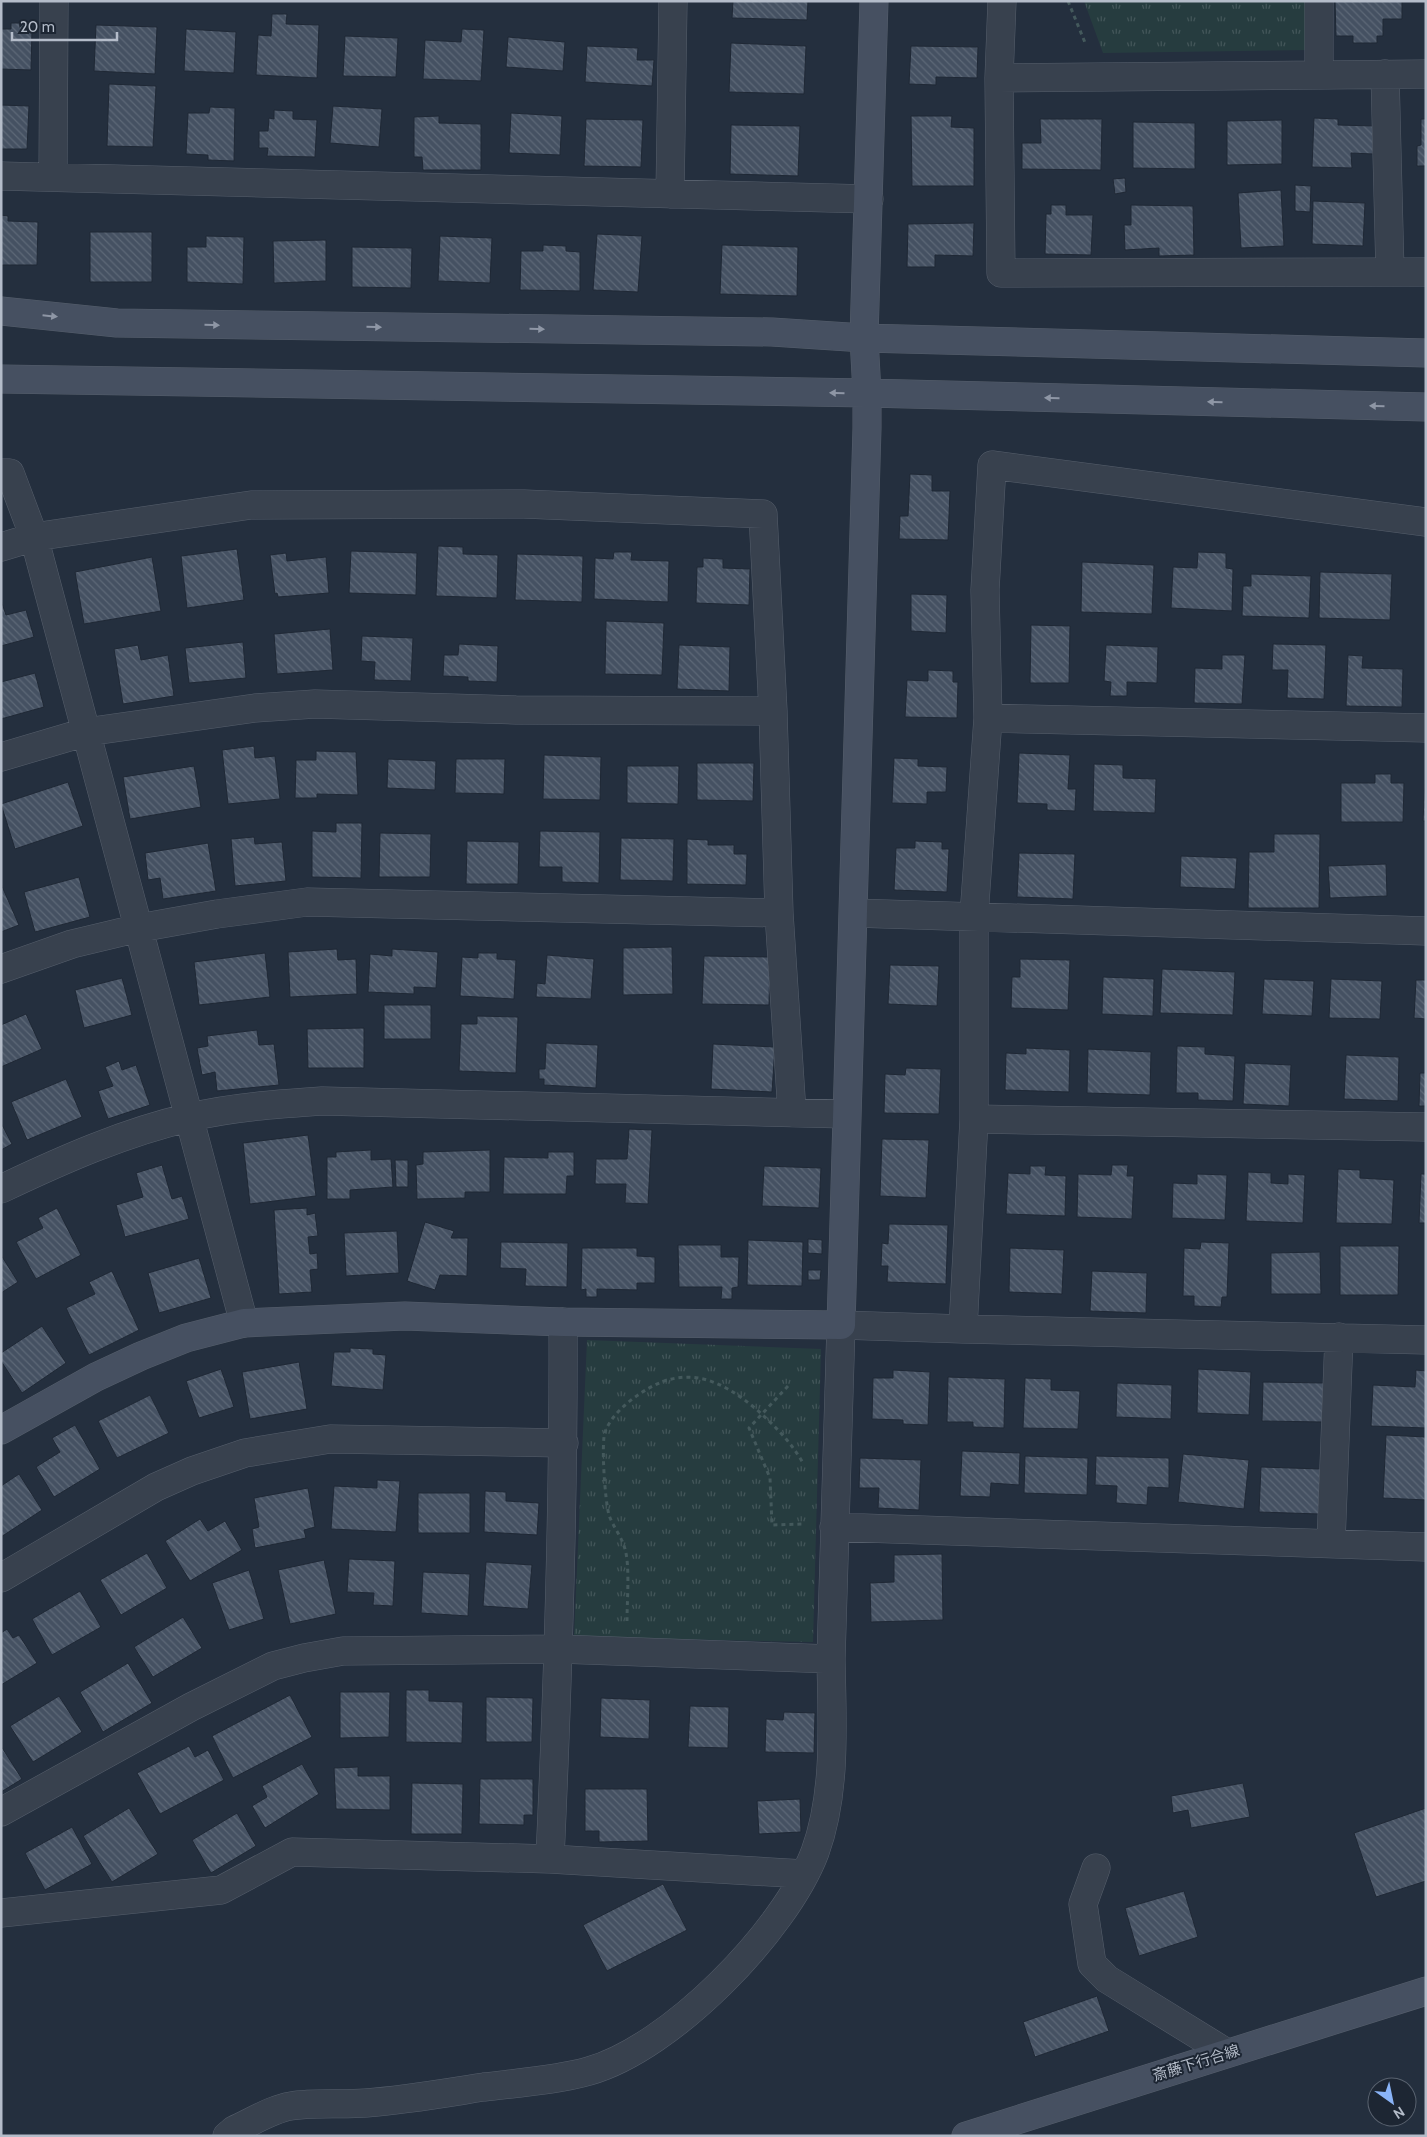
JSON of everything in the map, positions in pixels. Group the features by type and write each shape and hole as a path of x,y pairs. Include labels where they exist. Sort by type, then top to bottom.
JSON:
{"street":[{"path":"53,176 54,1"},
{"path":"670,194 673,1"},
{"path":"228,2136 234,2130 290,2106 368,2103 589,2071 636,2051 684,2016 726,1977 774,1923 795,1892 815,1852 825,1813 832,1720 831,1659 834,1527 854,913 867,393 864,338 874,1"},
{"path":"1002,1 999,78 1001,273 1426,272"},
{"path":"1319,1 1319,75"},
{"path":"1385,74 1390,272"},
{"path":"999,78 1426,74"},
{"path":"1,176 869,199"},
{"path":"1,311 117,323 772,332 864,338 1426,353"},
{"path":"1,379 867,393 1426,407"},
{"path":"963,1330 974,1119 974,916 988,718 985,590 992,465 1426,522"},
{"path":"1,473 10,474 34,537 191,1117 244,1323"},
{"path":"1,547 34,537 251,505 524,504 763,514 774,711 779,913 792,1112"},
{"path":"1,757 86,732 255,708 316,704 516,710 774,711"},
{"path":"988,718 1426,728"},
{"path":"1,969 72,944 139,928 217,914 307,902 779,913"},
{"path":"854,913 1426,931"},
{"path":"1,1189 53,1164 139,1132 191,1117 252,1106 323,1101 846,1114"},
{"path":"974,1119 1426,1127"},
{"path":"1,1430 96,1377 141,1356 186,1338 244,1323 405,1316 564,1322 841,1324 963,1330 1426,1340"},
{"path":"550,1859 559,1649 564,1443 564,1322"},
{"path":"1331,1543 1339,1337"},
{"path":"1,1578 156,1487 192,1471 245,1453 330,1439 564,1443"},
{"path":"834,1527 1426,1547"},
{"path":"1,1812 191,1707 272,1666 343,1651 559,1649 831,1659"},
{"path":"1,1913 221,1890 292,1852 550,1859 804,1874"},
{"path":"1096,1868 1082,1904 1092,1964 1107,1979 1227,2053"},
{"name":"斎藤下行合線","path":"966,2136 1426,1991"}],"path":[{"path":"1068,1 1101,77"},
{"path":"627,1651 626,1550 609,1516 606,1500 605,1433 615,1416 630,1401 650,1387 668,1379 688,1376 706,1379 719,1384 742,1398 761,1414 781,1433 806,1468"},
{"path":"788,1386 749,1428 770,1478 772,1525 809,1524 834,1527"}],"green space":[{"path":"1084,1 1309,1 1310,50 1103,53"},
{"path":"587,1340 821,1349 813,1642 574,1637"}],"building":[{"path":"733,1 808,1 807,20 732,18"},
{"path":"1335,1 1402,1 1402,19 1383,19 1383,36 1377,36 1377,43 1353,43 1353,36 1336,36"},
{"path":"272,14 287,14 286,24 319,25 317,78 256,75 258,35 271,36"},
{"path":"11,23 27,23 28,30 32,30 31,70 1,69 1,29 11,29"},
{"path":"96,25 157,27 155,74 94,71"},
{"path":"186,29 236,32 234,73 184,71"},
{"path":"462,29 484,30 481,81 423,79 425,40 461,42"},
{"path":"345,36 398,38 396,77 343,76"},
{"path":"508,37 565,42 563,71 506,67"},
{"path":"731,43 806,46 804,94 729,92"},
{"path":"587,46 638,48 637,60 654,60 652,86 585,82"},
{"path":"911,46 978,47 977,78 936,77 936,85 909,84"},
{"path":"109,84 156,86 153,147 107,146"},
{"path":"1,105 29,106 27,149 1,149"},
{"path":"333,106 382,109 379,147 330,143"},
{"path":"210,107 235,108 234,161 208,160 208,155 186,154 188,113 209,113"},
{"path":"274,110 293,111 293,119 317,120 315,157 267,156 268,148 259,148 259,131 268,131 269,118 274,119"},
{"path":"511,113 562,116 560,155 509,153"},
{"path":"439,116 439,123 481,124 481,170 423,170 422,157 414,157 414,117"},
{"path":"911,116 952,116 951,127 974,128 974,186 912,186"},
{"path":"1314,118 1338,119 1338,125 1374,126 1373,154 1351,153 1352,168 1312,167"},
{"path":"586,119 643,120 641,167 584,166"},
{"path":"1040,119 1102,119 1101,170 1022,169 1022,143 1041,143"},
{"path":"1421,119 1426,119 1426,166 1417,166 1417,146 1421,145"},
{"path":"1282,120 1282,164 1227,165 1227,121"},
{"path":"1133,122 1195,123 1195,169 1133,168"},
{"path":"731,125 800,126 798,176 730,174"},
{"path":"1125,178 1126,192 1115,194 1113,179"},
{"path":"1295,185 1311,186 1310,212 1295,211"},
{"path":"1281,190 1284,246 1241,248 1238,193"},
{"path":"1313,201 1365,203 1363,246 1312,244"},
{"path":"1051,205 1066,205 1066,215 1093,215 1091,255 1045,254 1046,214 1051,214"},
{"path":"1131,205 1193,206 1194,255 1159,256 1159,248 1125,250 1124,225 1131,225"},
{"path":"1,215 8,216 8,221 38,222 37,265 1,265"},
{"path":"974,223 973,256 935,255 935,267 907,267 908,224"},
{"path":"90,232 152,232 152,282 90,282"},
{"path":"597,234 642,236 638,292 593,290"},
{"path":"206,236 244,237 243,284 187,282 187,247 206,247"},
{"path":"440,236 492,238 490,283 438,281"},
{"path":"326,240 326,281 274,283 273,241"},
{"path":"543,245 566,246 566,251 580,252 580,291 520,290 521,251 543,251"},
{"path":"722,245 798,247 797,296 720,294"},
{"path":"352,247 412,248 411,288 352,287"},
{"path":"910,474 932,475 932,491 950,491 948,540 899,539 900,516 908,516"},
{"path":"438,546 463,547 463,554 498,555 497,598 436,596"},
{"path":"237,549 244,600 187,608 181,556"},
{"path":"351,551 417,553 416,595 349,593"},
{"path":"614,552 632,552 631,560 669,561 668,602 594,599 595,558 613,559"},
{"path":"1198,552 1226,553 1226,568 1233,569 1232,611 1171,608 1173,567 1197,568"},
{"path":"286,553 287,561 326,557 329,593 278,597 277,593 275,594 270,555"},
{"path":"517,554 583,556 582,602 515,600"},
{"path":"152,557 161,611 84,624 75,572"},
{"path":"703,558 723,559 723,568 750,569 749,605 696,603 697,567 703,567"},
{"path":"1082,562 1154,565 1152,614 1081,612"},
{"path":"1320,572 1392,574 1390,620 1319,618"},
{"path":"1251,574 1311,576 1309,618 1242,616 1243,586 1251,586"},
{"path":"911,594 947,595 946,633 911,631"},
{"path":"1,600 6,615 26,610 34,637 1,646"},
{"path":"606,621 664,623 662,675 605,674"},
{"path":"1031,625 1070,626 1069,683 1030,683"},
{"path":"330,629 333,670 277,674 274,634"},
{"path":"362,636 413,638 411,681 374,680 375,662 361,661"},
{"path":"243,642 246,678 189,683 185,648"},
{"path":"459,644 498,646 497,682 468,681 468,677 443,676 444,655 458,655"},
{"path":"1273,644 1326,645 1324,699 1287,698 1288,670 1272,670"},
{"path":"138,645 141,660 168,655 174,696 123,704 114,649"},
{"path":"679,645 730,647 729,691 677,689"},
{"path":"1106,645 1158,647 1157,683 1127,682 1127,696 1110,696 1111,682 1104,681"},
{"path":"1222,655 1245,655 1242,704 1194,703 1195,668 1222,669"},
{"path":"1348,655 1363,656 1362,668 1403,669 1402,707 1346,706"},
{"path":"928,670 953,671 953,682 958,682 957,718 905,717 907,680 928,681"},
{"path":"35,673 44,707 1,719 1,682"},
{"path":"254,746 255,758 275,756 280,799 228,804 222,750"},
{"path":"316,751 356,752 358,795 317,794 317,798 295,798 296,760 316,760"},
{"path":"1019,753 1070,755 1068,789 1076,789 1075,811 1047,810 1047,804 1017,803"},
{"path":"544,755 601,757 600,800 543,799"},
{"path":"894,758 918,759 918,766 947,767 946,792 927,792 927,804 892,803"},
{"path":"388,759 436,761 435,790 387,788"},
{"path":"456,759 505,759 504,794 455,793"},
{"path":"697,763 754,763 753,801 697,800"},
{"path":"1094,764 1123,765 1123,778 1156,779 1155,813 1093,811"},
{"path":"194,766 201,807 130,819 123,777"},
{"path":"627,766 679,766 678,804 627,803"},
{"path":"1375,774 1391,774 1391,783 1404,783 1403,822 1341,822 1341,783 1375,783"},
{"path":"1425,780 1426,821 1423,821"},
{"path":"68,782 83,826 15,849 1,804"},
{"path":"336,823 362,823 361,878 312,877 312,831 336,832"},
{"path":"540,831 600,832 599,883 562,882 562,867 539,867"},
{"path":"380,833 431,834 430,877 379,877"},
{"path":"1274,834 1320,834 1319,908 1248,908 1249,852 1274,852"},
{"path":"254,837 255,844 282,842 286,881 235,886 231,839"},
{"path":"621,838 674,839 673,881 620,880"},
{"path":"687,839 708,840 708,845 734,845 734,854 747,854 746,885 687,884"},
{"path":"467,841 519,842 518,884 466,884"},
{"path":"915,841 942,842 942,849 949,849 947,892 894,890 896,848 915,848"},
{"path":"208,843 216,891 163,899 160,878 148,880 145,853"},
{"path":"1019,853 1075,854 1073,899 1017,897"},
{"path":"1181,856 1237,858 1235,889 1180,887"},
{"path":"1386,864 1387,896 1330,898 1328,866"},
{"path":"79,877 90,917 35,932 24,892"},
{"path":"1,884 19,925 1,932"},
{"path":"672,947 673,994 623,995 623,948"},
{"path":"337,949 338,960 356,959 357,994 290,997 288,952"},
{"path":"392,949 438,952 436,988 414,987 414,994 368,992 370,954 392,956"},
{"path":"265,953 270,997 199,1005 194,962"},
{"path":"478,953 497,953 497,959 516,960 514,999 460,996 462,957 478,958"},
{"path":"547,955 594,959 591,999 536,997 537,983 545,984"},
{"path":"704,956 770,957 769,1005 702,1004"},
{"path":"1020,959 1070,960 1068,1010 1011,1008 1012,977 1020,977"},
{"path":"890,965 939,966 937,1006 888,1004"},
{"path":"1162,969 1235,972 1233,1015 1160,1013"},
{"path":"1103,977 1154,979 1153,1016 1102,1014"},
{"path":"122,978 132,1015 84,1028 75,990"},
{"path":"1264,979 1314,981 1312,1016 1262,1014"},
{"path":"1331,979 1382,981 1380,1019 1329,1018"},
{"path":"1416,980 1426,980 1426,1019 1414,1018"},
{"path":"384,1005 431,1005 431,1039 384,1039"},
{"path":"26,1014 42,1049 1,1067 1,1025"},
{"path":"477,1016 518,1017 516,1073 459,1071 461,1024 477,1024"},
{"path":"364,1028 364,1068 308,1068 307,1029"},
{"path":"257,1030 259,1045 274,1044 279,1085 217,1091 215,1072 202,1075 197,1048 208,1046 207,1036"},
{"path":"546,1043 598,1045 596,1088 544,1085 544,1079 539,1079 539,1069 545,1069"},
{"path":"713,1044 775,1047 772,1092 711,1089"},
{"path":"1177,1046 1205,1047 1205,1054 1235,1056 1233,1101 1198,1100 1198,1093 1176,1093"},
{"path":"1026,1048 1070,1050 1069,1092 1005,1090 1006,1053 1026,1054"},
{"path":"1088,1049 1151,1052 1150,1095 1087,1093"},
{"path":"1346,1055 1399,1057 1398,1101 1344,1099"},
{"path":"119,1061 122,1070 136,1065 150,1105 108,1119 98,1091 113,1086 105,1067"},
{"path":"1245,1063 1291,1065 1289,1106 1243,1104"},
{"path":"906,1068 941,1069 939,1114 884,1113 885,1074 905,1075"},
{"path":"1420,1073 1426,1073 1426,1106 1419,1106"},
{"path":"66,1079 82,1117 27,1140 11,1102"},
{"path":"1,1123 12,1144 1,1150"},
{"path":"629,1129 652,1130 648,1204 625,1203 626,1184 595,1184 596,1159 627,1159"},
{"path":"308,1135 316,1196 250,1204 243,1143"},
{"path":"882,1139 929,1140 926,1198 880,1196"},
{"path":"371,1150 371,1160 391,1159 393,1187 350,1190 350,1199 327,1199 327,1157 336,1157 336,1152"},
{"path":"490,1150 490,1192 465,1192 465,1198 417,1199 416,1165 423,1164 423,1152"},
{"path":"548,1152 574,1152 574,1176 567,1176 566,1194 503,1194 504,1157 548,1158"},
{"path":"395,1160 408,1160 408,1187 396,1187"},
{"path":"162,1165 172,1199 182,1196 189,1219 125,1237 116,1205 143,1197 136,1173"},
{"path":"1112,1165 1128,1165 1127,1176 1134,1176 1132,1219 1077,1217 1078,1174 1111,1175"},
{"path":"764,1166 821,1168 819,1208 762,1206"},
{"path":"1030,1166 1046,1166 1045,1175 1066,1176 1065,1216 1006,1214 1008,1173 1030,1174"},
{"path":"1338,1169 1360,1170 1360,1178 1394,1180 1392,1224 1336,1223"},
{"path":"1248,1172 1271,1173 1271,1183 1288,1184 1288,1174 1305,1175 1303,1223 1246,1221"},
{"path":"1197,1174 1227,1175 1225,1220 1172,1218 1173,1183 1197,1184"},
{"path":"1421,1174 1426,1174 1426,1223 1419,1223"},
{"path":"57,1208 81,1255 36,1279 16,1242 43,1228 38,1218"},
{"path":"307,1208 307,1215 315,1213 318,1236 308,1237 310,1254 317,1253 318,1269 310,1270 312,1292 279,1294 274,1210"},
{"path":"425,1222 454,1231 451,1238 468,1238 467,1276 440,1275 435,1290 407,1281"},
{"path":"889,1224 948,1225 946,1284 887,1282 888,1266 881,1266 882,1243 888,1244"},
{"path":"397,1231 399,1273 346,1276 344,1233"},
{"path":"808,1239 822,1240 822,1254 808,1253"},
{"path":"748,1240 803,1242 802,1286 747,1285"},
{"path":"501,1242 568,1243 567,1287 525,1286 526,1269 500,1268"},
{"path":"1201,1242 1229,1243 1227,1297 1222,1297 1221,1307 1194,1306 1194,1296 1183,1296 1184,1248 1200,1249"},
{"path":"678,1245 721,1245 721,1257 739,1257 738,1287 732,1288 732,1299 721,1299 722,1287 679,1287"},
{"path":"1340,1246 1399,1246 1398,1295 1340,1295"},
{"path":"582,1248 637,1248 637,1256 655,1257 655,1283 637,1283 637,1290 597,1289 597,1297 586,1297 586,1289 581,1290"},
{"path":"1010,1248 1064,1250 1062,1294 1009,1292"},
{"path":"1320,1252 1321,1294 1271,1294 1271,1253"},
{"path":"1,1255 18,1282 1,1293"},
{"path":"199,1258 211,1298 159,1313 148,1273"},
{"path":"808,1270 821,1270 820,1280 808,1280"},
{"path":"112,1271 139,1330 89,1355 66,1308 95,1294 89,1282"},
{"path":"1092,1271 1147,1273 1146,1313 1090,1311"},
{"path":"42,1326 66,1363 22,1393 1,1361 1,1353"},
{"path":"350,1348 373,1349 373,1354 386,1355 383,1390 331,1386 334,1352 350,1352"},
{"path":"299,1362 307,1409 250,1419 242,1372"},
{"path":"221,1369 234,1407 199,1418 186,1381"},
{"path":"1198,1369 1251,1372 1249,1415 1197,1413"},
{"path":"893,1370 930,1372 928,1425 903,1424 903,1420 872,1419 873,1378 893,1378"},
{"path":"1416,1370 1426,1371 1426,1428 1371,1426 1373,1385 1415,1387"},
{"path":"948,1377 1005,1379 1004,1428 973,1427 973,1422 947,1422"},
{"path":"1025,1378 1051,1379 1051,1390 1080,1391 1078,1429 1023,1428"},
{"path":"1263,1382 1324,1383 1323,1422 1262,1421"},
{"path":"1117,1383 1172,1385 1171,1419 1116,1417"},
{"path":"150,1395 169,1433 117,1458 98,1421"},
{"path":"75,1425 100,1469 54,1497 36,1467 60,1452 52,1438"},
{"path":"1386,1435 1426,1437 1426,1500 1383,1498"},
{"path":"962,1451 1020,1453 1019,1485 991,1483 990,1497 960,1496"},
{"path":"1183,1454 1249,1460 1244,1509 1178,1502"},
{"path":"1025,1456 1088,1458 1087,1495 1024,1493"},
{"path":"1096,1456 1169,1458 1169,1488 1148,1487 1147,1505 1116,1503 1117,1486 1095,1485"},
{"path":"860,1458 921,1460 919,1510 878,1508 879,1488 859,1488"},
{"path":"1261,1467 1321,1469 1319,1514 1259,1512"},
{"path":"19,1474 42,1510 1,1537 1,1486"},
{"path":"377,1480 400,1481 396,1532 331,1529 334,1486 377,1488"},
{"path":"308,1488 315,1527 304,1530 306,1538 255,1548 252,1529 259,1527 254,1498"},
{"path":"485,1491 506,1492 506,1501 539,1503 537,1535 484,1532"},
{"path":"418,1493 470,1493 470,1533 418,1533"},
{"path":"200,1519 208,1531 225,1521 242,1550 190,1581 165,1541"},
{"path":"147,1553 167,1588 121,1615 100,1580"},
{"path":"942,1554 943,1620 871,1622 870,1583 894,1582 894,1555"},
{"path":"349,1559 395,1561 393,1606 373,1605 374,1593 347,1592"},
{"path":"324,1560 336,1614 290,1624 278,1570"},
{"path":"486,1562 532,1565 528,1609 483,1606"},
{"path":"249,1570 264,1619 229,1630 212,1583"},
{"path":"423,1572 470,1574 468,1616 421,1613"},
{"path":"80,1591 101,1627 52,1655 32,1619"},
{"path":"183,1617 202,1648 153,1677 134,1647"},
{"path":"7,1629 13,1638 19,1635 37,1663 1,1685 1,1633"},
{"path":"128,1663 152,1703 103,1732 80,1692"},
{"path":"406,1690 429,1690 429,1701 463,1702 462,1743 406,1742"},
{"path":"340,1692 390,1692 389,1737 340,1738"},
{"path":"290,1695 312,1737 233,1778 212,1736"},
{"path":"59,1696 82,1732 33,1762 10,1726"},
{"path":"486,1697 533,1698 532,1742 486,1742"},
{"path":"601,1698 650,1700 649,1739 600,1737"},
{"path":"690,1706 729,1707 728,1748 688,1747"},
{"path":"784,1712 815,1713 814,1753 765,1752 766,1719 783,1720"},
{"path":"1,1746 22,1779 1,1792"},
{"path":"189,1746 195,1757 208,1750 224,1780 160,1814 137,1773"},
{"path":"302,1764 319,1794 265,1828 252,1806 267,1797 262,1786"},
{"path":"358,1767 358,1776 390,1776 390,1810 336,1809 334,1768"},
{"path":"480,1779 533,1779 533,1815 524,1815 524,1825 479,1824"},
{"path":"412,1783 463,1784 462,1834 411,1834"},
{"path":"1243,1783 1250,1817 1191,1828 1188,1810 1173,1813 1171,1796"},
{"path":"585,1789 647,1789 648,1841 599,1842 599,1831 585,1831"},
{"path":"800,1799 801,1832 759,1834 757,1801"},
{"path":"129,1808 158,1854 112,1882 83,1836"},
{"path":"1426,1808 1426,1881 1376,1897 1354,1833"},
{"path":"237,1813 256,1846 211,1873 192,1840"},
{"path":"72,1827 92,1864 45,1890 25,1853"},
{"path":"663,1884 687,1930 607,1971 583,1925"},
{"path":"1184,1891 1198,1937 1139,1956 1125,1908"},
{"path":"1097,1996 1109,2031 1035,2057 1023,2022"}]}
